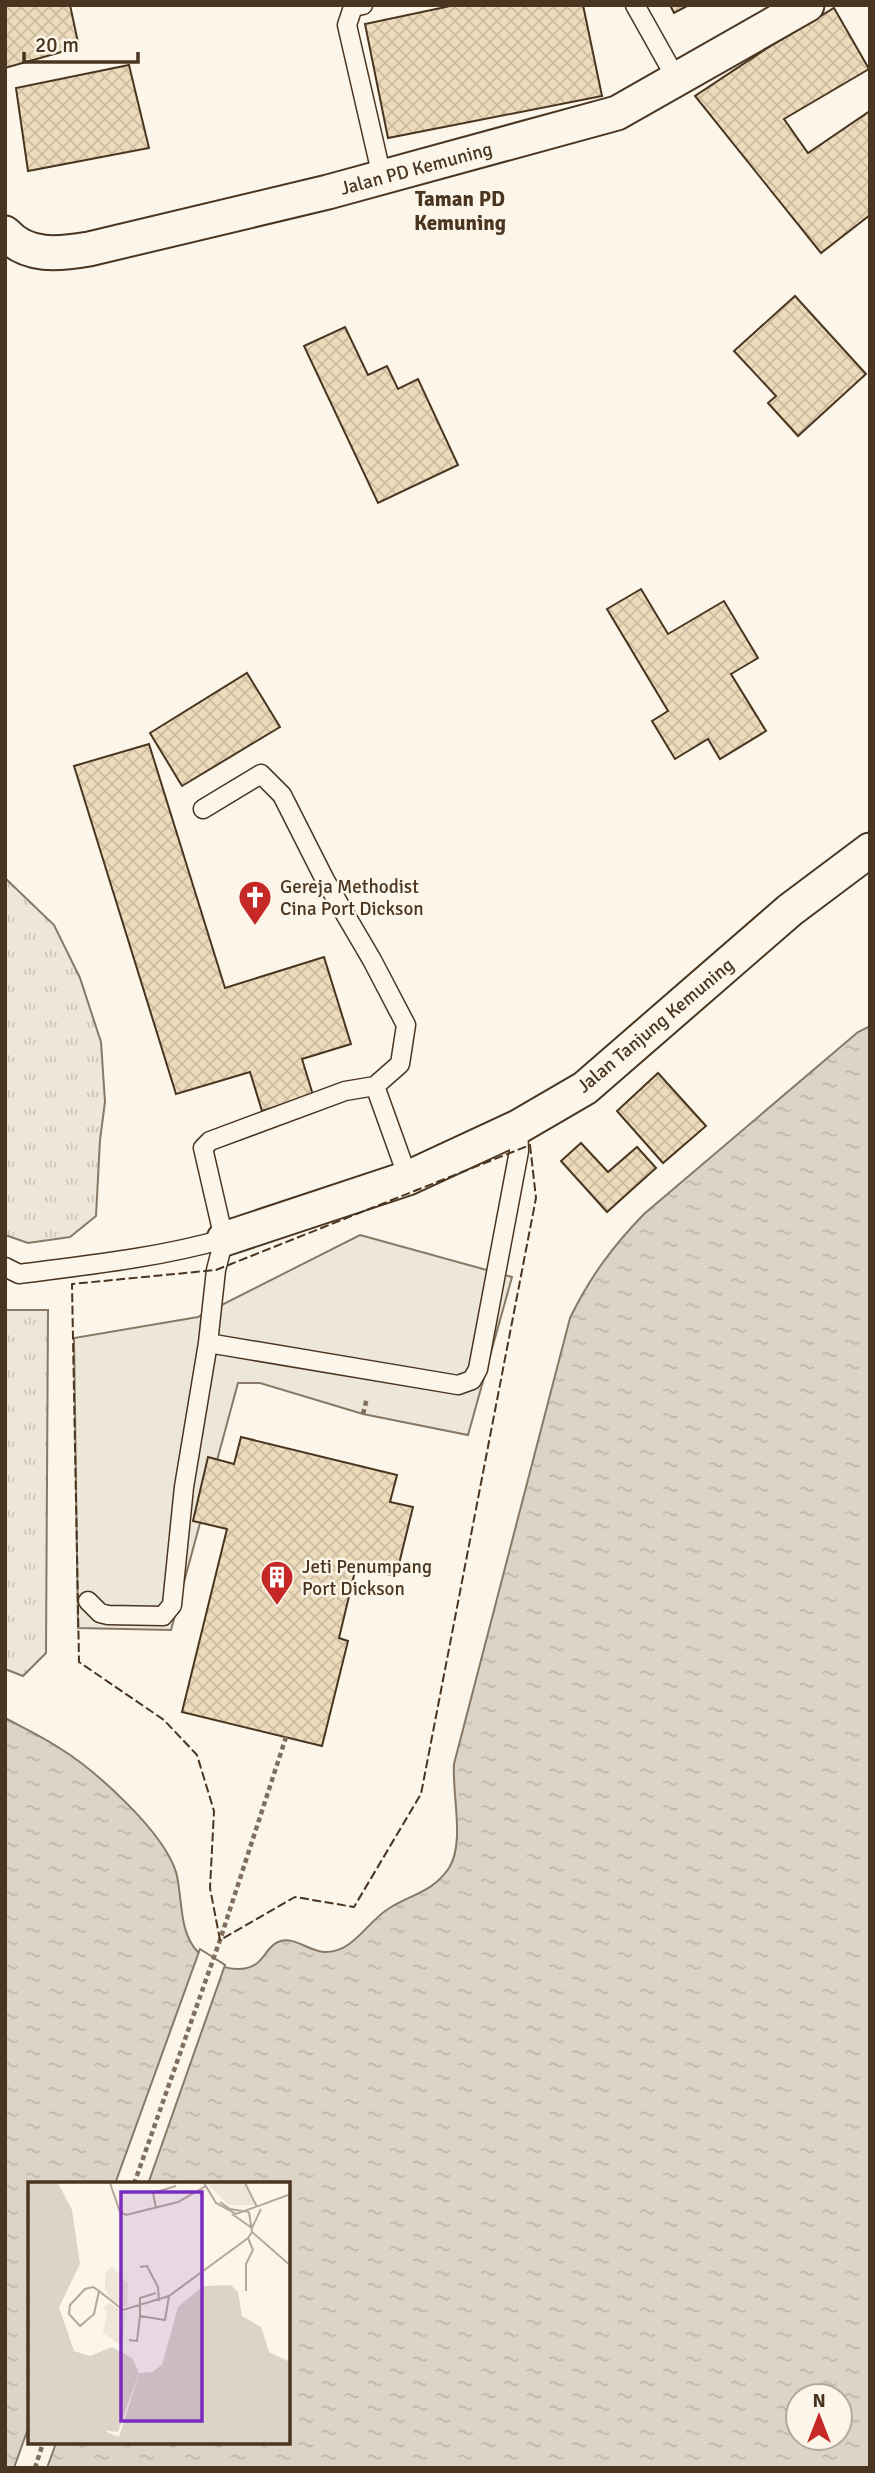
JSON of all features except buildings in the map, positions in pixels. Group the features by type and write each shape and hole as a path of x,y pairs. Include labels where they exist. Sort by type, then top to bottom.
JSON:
{"street":[{"name":"Jalan PD Kemuning","path":"5,233 27,250 66,253 328,192 617,113 807,5"},
{"name":"Jalan Tanjung Kemuning","path":"223,1239 408,1178 519,1127 585,1088 790,910 870,850"}],"lane":[{"path":"363,5 353,7 347,25 382,177"},
{"path":"635,5 677,80"},
{"path":"88,1601 100,1613 108,1615 163,1616 172,1605 184,1487 223,1239 203,1148 210,1142 345,1091 375,1086 400,1064 406,1025 325,880 282,795 261,774 203,809"},
{"path":"375,1086 408,1178"},
{"path":"208,1343 458,1385 472,1380 478,1369 519,1151 519,1127"},
{"path":"5,1267 19,1274 121,1261 182,1251 223,1239"}],"path":[{"path":"135,2182 220,1940 286,1737"},
{"path":"35,2468 42,2445"}],"green space":[{"path":"5,878 54,925 80,978 101,1042 105,1102 96,1216 70,1237 28,1243 5,1235"},
{"path":"5,1310 48,1310 46,1653 23,1676 5,1669"}],"shaded area":[{"path":"360,1235 512,1277 468,1435 363,1414 260,1383 238,1383 171,1630 78,1628 74,1338 198,1317"}],"water":[{"path":"870,1026 870,2468 5,2468 5,1718 47,1740 75,1759 127,1803 143,1821 169,1856 176,1872 187,1935 198,1952 218,1965 234,1969 249,1967 259,1962 275,1944 284,1940 324,1952 343,1948 388,1909 436,1883 454,1858 457,1832 454,1764 570,1318 586,1289 622,1238 644,1214 858,1032"}],"pier":[{"path":"200,1949 225,1965 149,2182 116,2182"},
{"path":"28,2429 28,2445 55,2445 47,2468 14,2468"}],"fence":[{"path":"530,1145 536,1198 421,1794 354,1907 295,1897 220,1940 210,1888 214,1811 197,1755 164,1720 79,1662 72,1284 216,1270 530,1145"}],"place":[{"name":"Gereja Methodist Cina Port Dickson","path":"255,927"},
{"name":"Jeti Penumpang Port Dickson","path":"277,1607"}],"district":[{"name":"Taman PD Kemuning","path":"460,211"}]}
